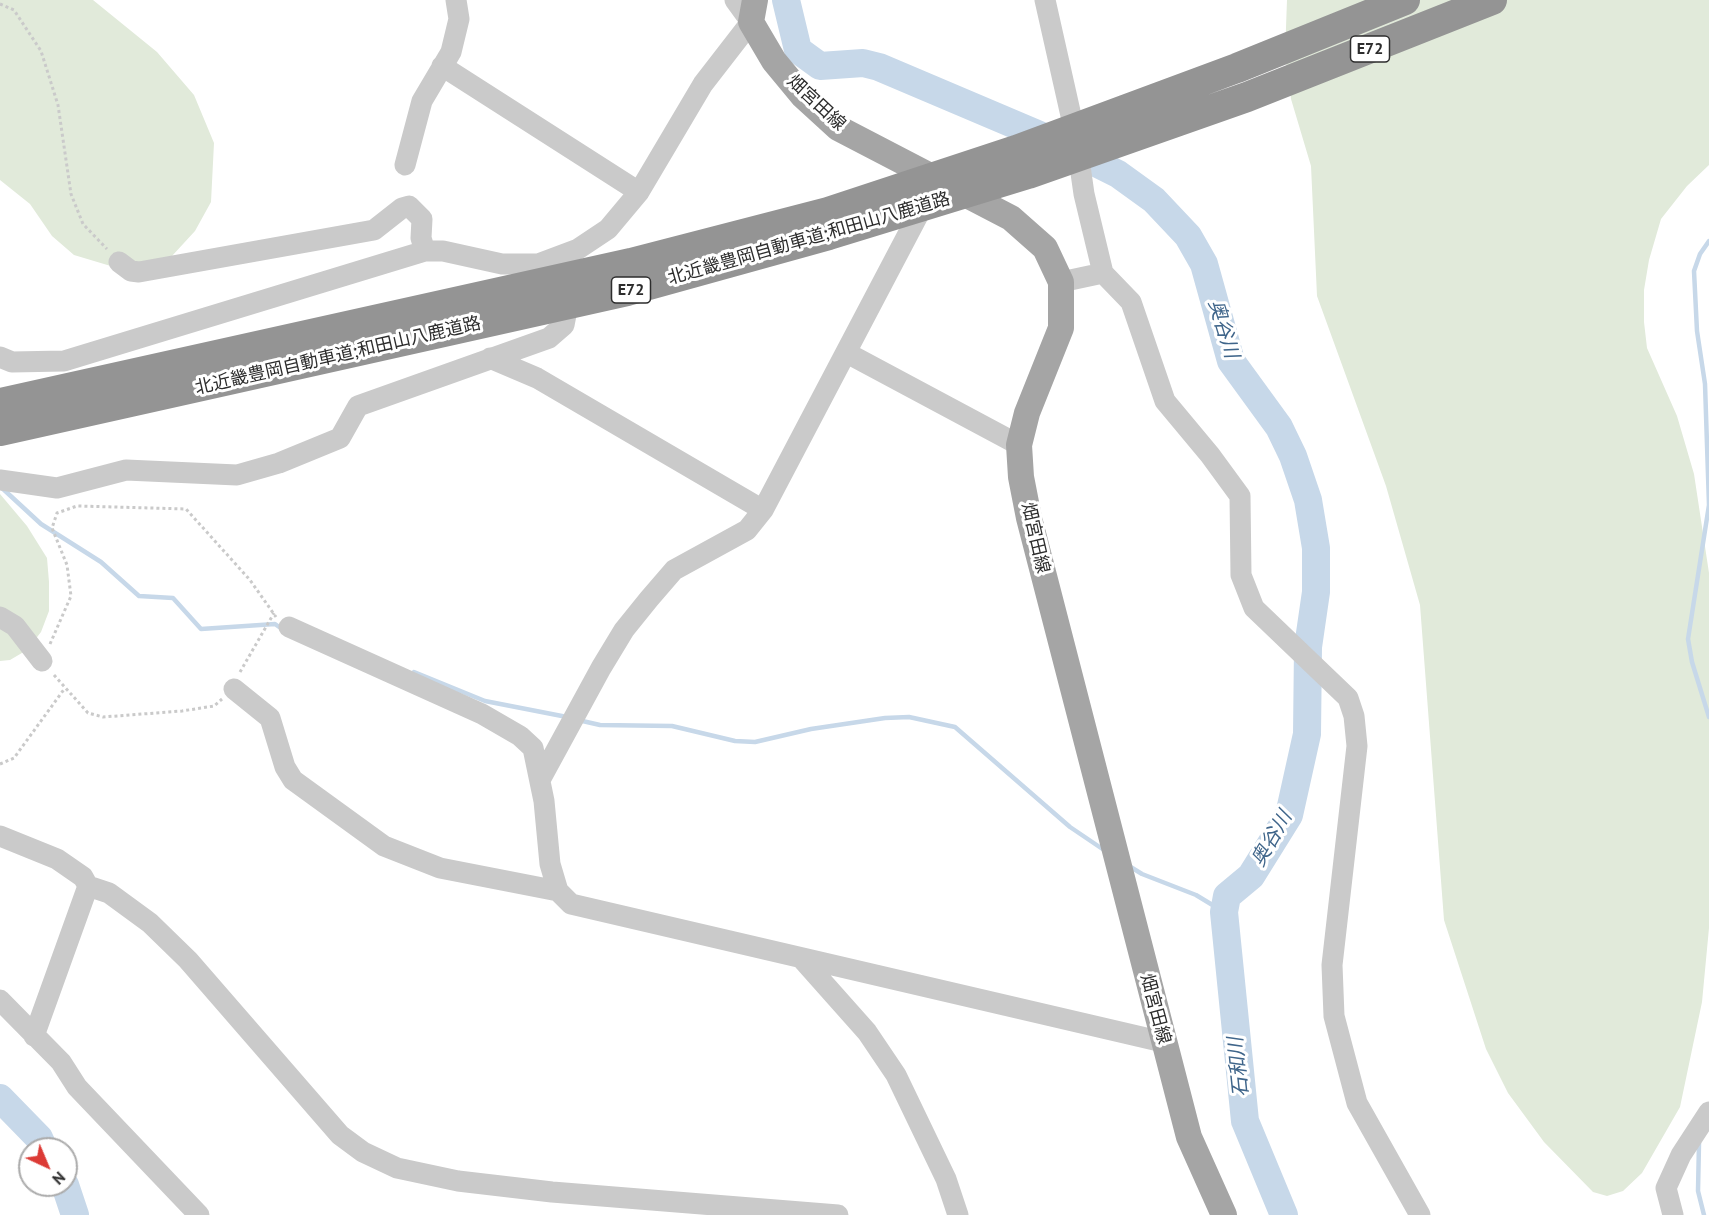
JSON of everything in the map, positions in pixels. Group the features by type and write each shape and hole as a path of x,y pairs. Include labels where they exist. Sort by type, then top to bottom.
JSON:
{"highway":[{"name":"北近畿豊岡自動車道;和田山八鹿道路","path":"0,404 619,265 828,212 1016,150 1237,68 1405,0"},
{"name":"北近畿豊岡自動車道;和田山八鹿道路","path":"0,431 638,288 830,235 1028,174 1247,97 1491,0"}],"main road":[{"name":"畑宮田線","path":"753,11 781,70 803,96 838,128 1011,218 1045,248 1061,282 1061,328 1027,413 1019,445 1021,477 1029,518 1189,1137 1224,1215"}],"street":[{"path":"405,165 422,101 451,52 459,19 456,0"},
{"path":"0,357 12,362 64,361 425,251 443,251 501,264 538,264 578,249 608,229 639,192 703,84 753,11 735,0"},
{"path":"1045,0 1076,138 1084,194 1103,273 1131,302 1165,401 1210,455 1240,496 1241,575 1254,608 1348,698 1354,716 1357,746 1332,965 1334,1016 1357,1103 1420,1215"},
{"path":"442,66 639,192"},
{"path":"540,780 601,668 624,630 649,598 674,570 747,530 763,510 937,178"},
{"path":"118,262 131,272 139,272 374,230 402,208 409,206 422,219 421,238 425,251"},
{"path":"0,480 57,488 126,470 237,476 279,463 340,438 358,406 549,338 564,325 578,249"},
{"path":"1061,282 1103,273"},
{"path":"847,353 1019,445"},
{"path":"490,358 537,378 763,510"},
{"path":"0,617 15,626 42,661"},
{"path":"289,627 482,714 520,736 533,748 540,780 550,864 558,891 571,904 803,960 1163,1042"},
{"path":"234,689 270,718 285,767 293,780 384,846 440,868 558,891"},
{"path":"0,836 57,859 83,877 88,886 109,893 150,923 188,960 340,1135 363,1152 397,1168 458,1181 552,1192 838,1215"},
{"path":"34,1036 88,886"},
{"path":"803,960 867,1032 896,1075 946,1179 958,1215"},
{"path":"0,1000 61,1062 77,1087 200,1215"},
{"path":"1672,1215 1666,1188 1681,1155 1709,1112"}],"path":[{"path":"0,4 14,10 41,51 58,105 71,194 83,224 118,262"},
{"path":"0,764 14,758 65,688 88,713 103,717 214,706 234,689 274,613 250,580 186,509 77,506 57,513 52,528 67,565 71,596 42,661"}],"green space":[{"path":"0,0 93,0 157,52 194,95 214,143 211,202 195,231 172,256 124,270 74,255 52,236 30,204 0,180"},
{"path":"1287,0 1709,0 1709,165 1687,186 1661,219 1649,260 1644,290 1644,322 1647,348 1677,416 1694,474 1709,573 1709,928 1702,1002 1680,1107 1642,1173 1623,1191 1607,1196 1593,1192 1544,1142 1508,1093 1486,1049 1444,920 1420,605 1386,486 1317,296 1311,166 1291,99 1285,55"},
{"path":"0,494 27,526 47,558 49,611 41,632 27,650 10,660 0,661"}],"waterway":[{"name":"奥谷川","path":"786,0 798,50 820,66 863,63 879,67 1044,137 1118,174 1154,200 1188,236 1204,264 1231,361 1279,427 1293,456 1308,500 1316,548 1316,592 1308,647 1307,734 1289,815 1251,876 1227,896 1224,912 1245,1121 1284,1215"},
{"path":"1709,241 1700,254 1694,271 1697,331 1705,384 1709,505 1688,639 1692,662 1709,717"},
{"path":"2,488 41,524 101,562 139,596 173,598 201,629 275,624 282,629"},
{"path":"414,672 485,701 567,717"},
{"path":"578,720 600,725 672,726 735,741 755,742 811,729 885,718 909,717 955,727 1070,827 1104,850"},
{"path":"1129,866 1142,874 1196,895 1224,912"},
{"path":"0,1098 38,1137"},
{"path":"1699,1143 1698,1191 1704,1215"},
{"path":"69,1197 75,1215"}],"water label":[{"name":"石和川","path":"1239,1067"}]}
